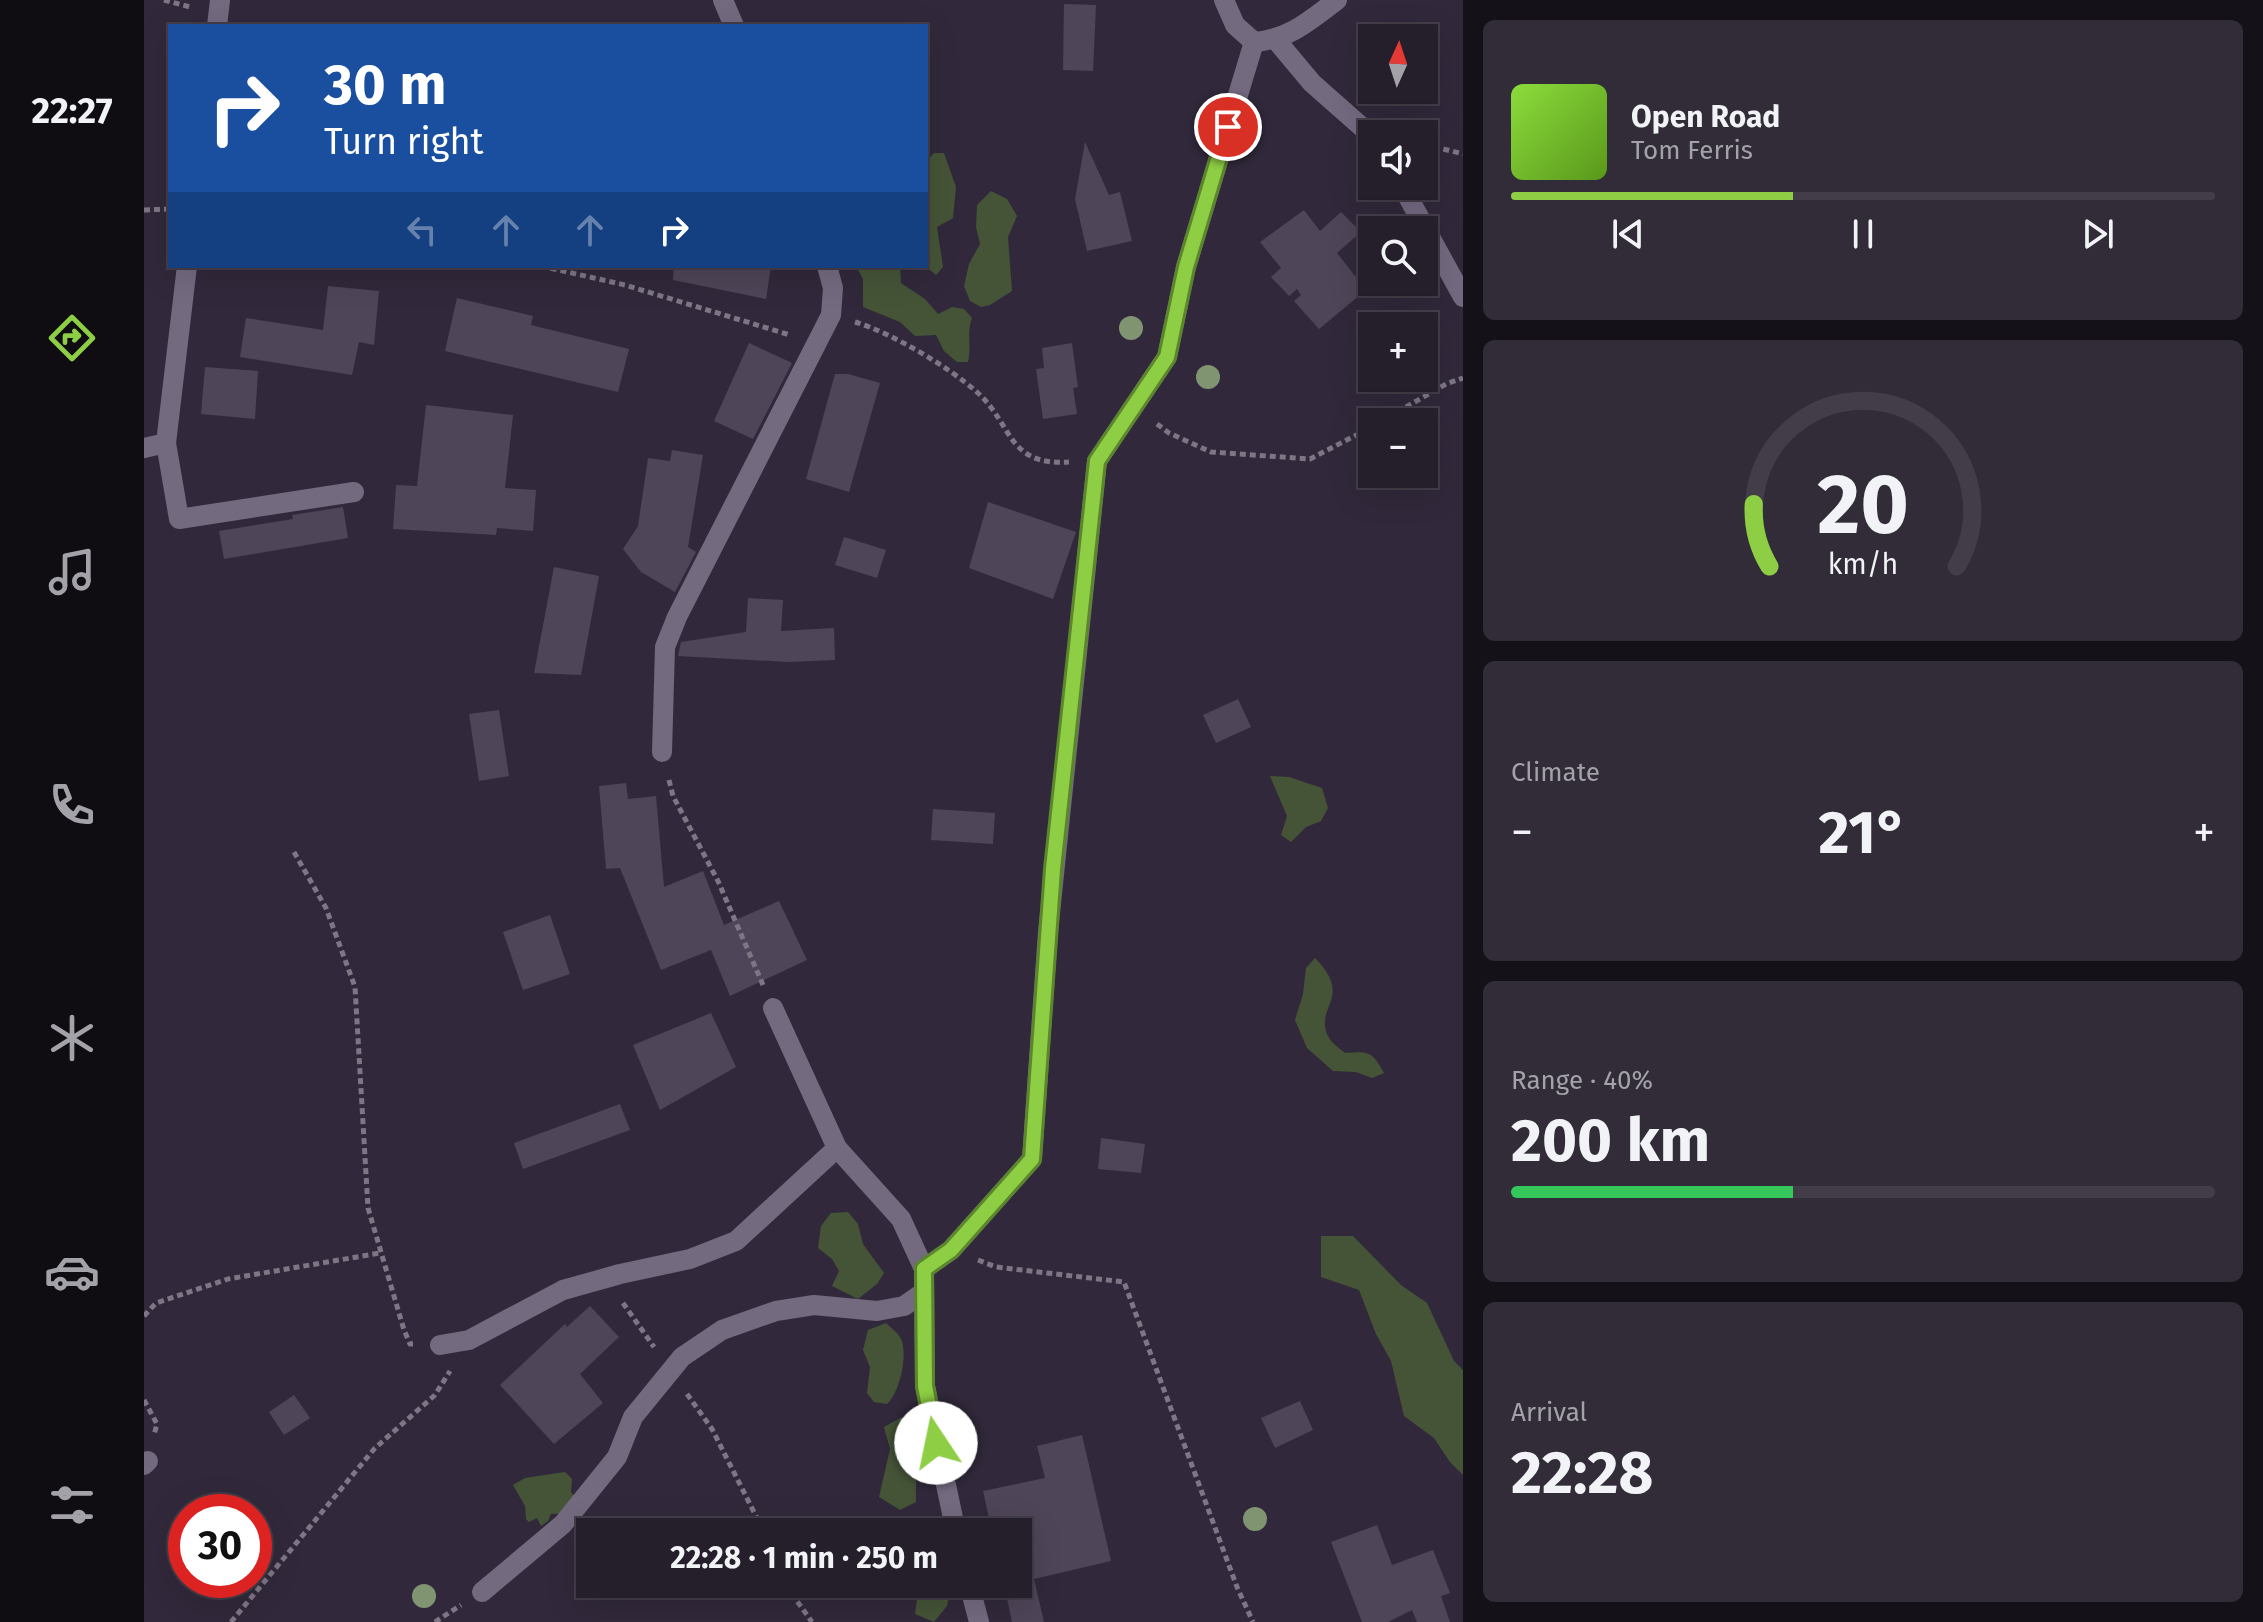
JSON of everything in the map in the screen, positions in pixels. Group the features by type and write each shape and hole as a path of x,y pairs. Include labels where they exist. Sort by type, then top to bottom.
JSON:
{"street":[{"path":"217,24 220,0"},
{"path":"723,0 733,24"},
{"path":"1224,0 1235,25 1254,42 1276,40 1296,30 1337,0"},
{"path":"1276,40 1312,83 1358,124"},
{"path":"924,1269 951,1250 1032,1159 1053,869 1097,461 1167,357 1186,267 1254,42"},
{"path":"1410,200 1463,297"},
{"path":"187,268 166,443 179,519 354,492"},
{"path":"662,752 665,647 677,617 831,315 833,288 828,268"},
{"path":"144,448 166,443"},
{"path":"773,1008 837,1148 901,1219 924,1269 925,1386 953,1518"},
{"path":"440,1345 469,1340 563,1290 690,1259 736,1241 837,1148"},
{"path":"482,1592 563,1524 617,1457 633,1417 682,1357 722,1330 776,1311 814,1305 877,1311 904,1306 924,1292"},
{"path":"973,1598 979,1622"}],"path":[{"path":"1438,148 1463,154"},
{"path":"144,210 168,209"},
{"path":"550,268 625,285 817,342"},
{"path":"831,315 866,325 946,369 979,394 1020,451 1051,463 1097,461"},
{"path":"1404,408 1463,378"},
{"path":"1133,407 1169,433 1211,452 1310,459 1358,434"},
{"path":"662,752 673,796 718,881 773,1008"},
{"path":"294,852 326,908 355,987 368,1208 380,1253 410,1344 440,1345"},
{"path":"951,1250 996,1267 1124,1282 1237,1587 1253,1622"},
{"path":"144,1316 156,1303 228,1279 380,1253"},
{"path":"607,1278 712,1429 757,1518"},
{"path":"231,1622 375,1448 435,1395 469,1340"},
{"path":"795,1598 812,1622"}],"green space":[{"path":"934,153 944,153 956,187 953,218 937,227 943,267 936,275 927,268 928,160"},
{"path":"991,191 1007,199 1017,216 1008,237 1012,291 981,307 970,301 964,286 969,264 980,244 976,227 977,205"},
{"path":"857,268 900,268 901,283 925,299 938,314 952,307 964,309 972,318 968,362 957,362 944,351 936,335 915,336 900,322 863,307 863,279"},
{"path":"1270,776 1289,777 1322,788 1328,808 1321,821 1306,827 1291,842 1281,835 1287,816"},
{"path":"1315,958 1326,971 1333,992 1325,1024 1328,1037 1345,1053 1369,1054 1384,1073 1372,1078 1356,1072 1333,1071 1307,1048 1295,1020 1303,994 1306,968"},
{"path":"848,1212 858,1224 863,1244 884,1273 877,1284 858,1299 832,1286 839,1271 832,1259 818,1248 821,1226 831,1213"},
{"path":"1321,1236 1353,1236 1401,1285 1427,1303 1454,1361 1463,1370 1463,1475 1434,1438 1404,1416 1391,1361 1376,1334 1359,1290 1321,1277"},
{"path":"886,1323 900,1337 904,1352 899,1382 887,1404 874,1402 867,1393 870,1367 863,1350 868,1330"},
{"path":"902,1417 919,1432 919,1441 916,1502 900,1510 879,1497 890,1449 884,1427"},
{"path":"565,1472 572,1479 571,1492 580,1504 573,1513 551,1514 541,1526 537,1518 529,1522 525,1506 513,1485 525,1478"},
{"path":"917,1598 949,1598 947,1606 934,1622 915,1614"}],"building":[{"path":"1064,4 1096,5 1093,71 1063,70"},
{"path":"1085,142 1109,195 1120,192 1132,241 1087,251 1075,199"},
{"path":"1304,210 1320,231 1341,212 1358,229 1358,235 1337,253 1358,280 1359,296 1319,329 1294,301 1301,295 1297,289 1289,296 1271,277 1281,268 1260,242"},
{"path":"674,268 771,268 766,299 673,280"},
{"path":"328,286 379,291 374,345 359,342 352,375 240,357 246,318 323,330"},
{"path":"457,298 533,316 531,325 629,349 618,392 445,351"},
{"path":"749,343 792,363 753,439 714,421"},
{"path":"1072,343 1078,387 1073,388 1077,414 1043,419 1036,369 1044,368 1042,348"},
{"path":"205,367 258,371 255,419 201,414"},
{"path":"835,374 848,374 880,383 849,492 806,479"},
{"path":"426,405 513,415 505,488 536,490 533,531 497,528 496,535 393,529 396,485 417,486"},
{"path":"672,450 703,455 688,547 696,552 675,592 641,572 623,549 638,526 648,458 670,461"},
{"path":"988,502 1076,532 1053,599 969,568"},
{"path":"343,507 348,538 224,559 219,531"},
{"path":"844,537 886,550 877,578 835,565"},
{"path":"554,567 599,576 581,675 534,673"},
{"path":"748,598 783,600 781,631 834,628 835,660 788,662 678,656 681,642 746,632"},
{"path":"1238,699 1251,727 1216,743 1203,715"},
{"path":"499,710 509,776 479,781 469,714"},
{"path":"626,783 628,799 656,796 664,887 703,871 724,925 779,901 807,960 730,996 711,950 661,970 620,868 606,869 599,786"},
{"path":"933,809 995,813 993,844 931,840"},
{"path":"550,915 570,974 523,990 503,932"},
{"path":"711,1013 736,1067 660,1110 633,1045"},
{"path":"620,1104 630,1130 523,1169 514,1143"},
{"path":"1101,1138 1145,1144 1141,1173 1098,1169"},
{"path":"590,1306 619,1337 580,1374 603,1403 554,1444 500,1385 565,1324 567,1327"},
{"path":"294,1395 310,1418 284,1435 269,1412"},
{"path":"1300,1401 1313,1430 1275,1448 1261,1418"},
{"path":"1082,1435 1111,1561 1034,1579 1044,1622 1012,1622 1007,1598 1032,1598 1032,1518 989,1518 983,1491 1045,1478 1037,1446"},
{"path":"1377,1525 1392,1565 1433,1550 1450,1593 1441,1596 1450,1622 1417,1622 1412,1610 1388,1622 1362,1622 1331,1542"}],"route":[{"path":"936,1443 925,1386 924,1269 951,1250 1032,1159 1053,869 1097,461 1167,357 1186,267 1228,127"}]}
